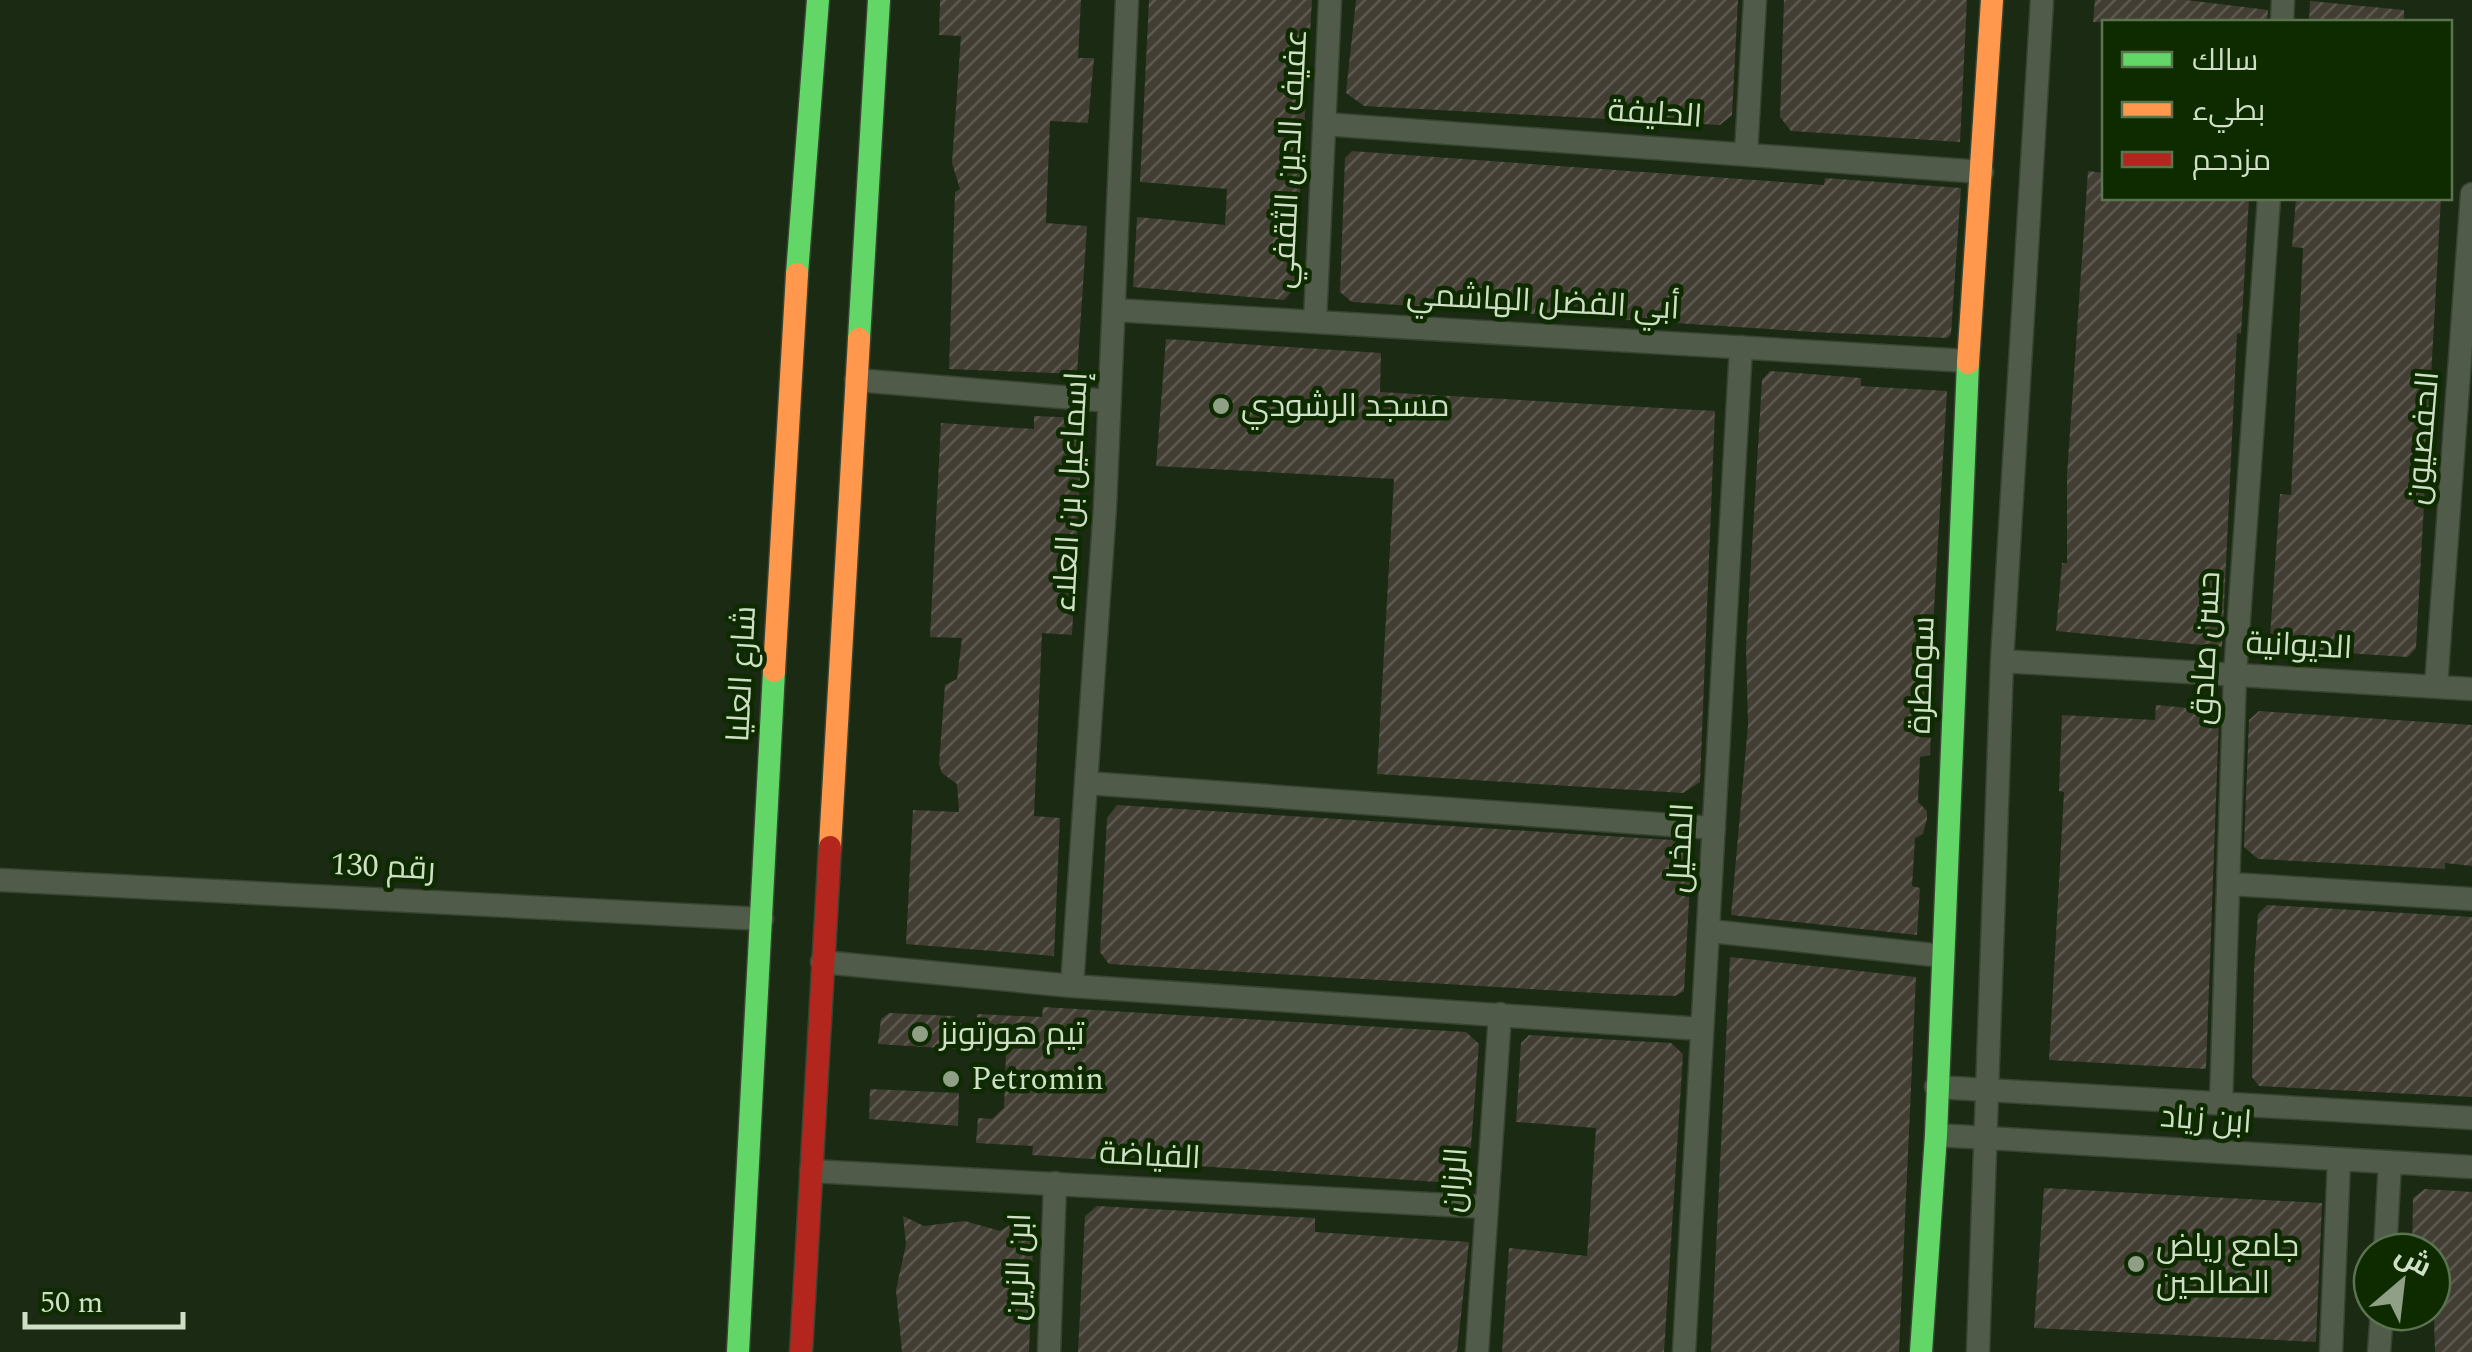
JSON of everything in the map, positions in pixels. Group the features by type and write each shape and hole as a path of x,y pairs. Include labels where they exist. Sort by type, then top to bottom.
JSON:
{"main road":[{"name":"شارع العليا","path":"738,1352 790,369 818,0"},
{"path":"802,1352 880,0"},
{"name":"سومطرة","path":"1921,1352 1936,1134 1968,360 1992,0"}],"street":[{"name":"إسماعيل بن العلاء","path":"1072,986 1114,310 1127,0"},
{"name":"عفيف الدين الثقفي","path":"1315,321 1330,0"},
{"path":"1746,152 1755,0"},
{"path":"1978,1352 2002,662 2042,0"},
{"name":"الحليفة","path":"1324,124 1982,172"},
{"name":"الحفصيون","path":"2436,686 2472,194"},
{"name":"حسن صادق","path":"2221,1103 2234,674 2269,200"},
{"name":"أبي الفضل الهاشمي","path":"1114,310 1968,360"},
{"name":"المخيل","path":"1684,1352 1742,347"},
{"path":"856,380 1108,400"},
{"name":"الديوانية","path":"2002,662 2472,688"},
{"path":"1086,783 1714,828"},
{"name":"رقم 130","path":"0,880 762,919"},
{"path":"2230,884 2472,899"},
{"path":"1710,931 1942,956"},
{"path":"822,962 1072,986 1702,1029"},
{"name":"الرزان","path":"1477,1352 1500,1014"},
{"name":"ابن زياد","path":"1936,1086 2472,1118"},
{"name":"ابن زياد","path":"1936,1134 2472,1167"},
{"path":"2331,1352 2339,1160"},
{"path":"2386,1232 2390,1162"},
{"name":"الفياضة","path":"811,1171 1485,1206"},
{"name":"ابن الزين","path":"1048,1352 1055,1184"}],"building":[{"path":"940,0 1081,0 1078,58 1094,58 1088,123 1050,121 1046,223 1087,226 1077,374 949,369 955,192 960,189 952,163 961,36 939,35"},
{"path":"1149,0 1312,0 1294,289 1284,300 1133,287 1137,217 1225,225 1227,189 1140,182"},
{"path":"1356,0 1738,0 1732,115 1720,125 1364,106 1346,93"},
{"path":"1784,0 1967,0 1960,142 1791,131 1780,117"},
{"path":"2095,0 2186,0 2268,10 2267,20 2093,22"},
{"path":"2310,1 2404,10 2404,20 2309,20"},
{"path":"1352,151 1824,185 1825,178 1961,188 1951,334 1947,338 1813,332 1352,302 1340,292 1345,158"},
{"path":"2088,171 2102,173 2102,200 2249,200 2241,334 2237,333 2222,647 2056,631 2062,563 2067,563 2067,475"},
{"path":"2296,200 2441,200 2416,648 2408,657 2281,649 2270,637 2280,494 2291,495 2303,248 2292,247"},
{"path":"1166,339 1381,353 1380,392 1715,411 1700,782 1683,793 1377,774 1394,479 1156,466"},
{"path":"1770,371 1861,378 1861,386 1947,391 1928,710 1932,710 1930,755 1920,757 1918,802 1927,811 1927,819 1923,834 1915,838 1912,886 1920,888 1917,935 1731,915 1748,725 1746,647 1762,380"},
{"path":"1034,416 1083,418 1072,635 1042,633 1034,816 1060,818 1054,956 906,944 913,810 959,812 957,784 942,773 939,764 945,685 957,679 962,638 930,637 941,423 1034,429"},
{"path":"2156,705 2210,710 2219,718 2206,1069 2049,1060 2064,792 2059,791 2062,715 2155,720"},
{"path":"2259,711 2472,725 2472,866 2445,863 2445,869 2258,859 2244,847 2249,720"},
{"path":"1117,805 1688,841 1692,848 1684,991 1675,996 1613,994 1109,964 1100,952 1107,818"},
{"path":"2267,905 2472,917 2472,1097 2259,1086 2252,1077 2254,969 2258,914"},
{"path":"1730,957 1916,977 1899,1352 1711,1352"},
{"path":"1043,1007 1466,1032 1479,1044 1468,1184 1032,1155 1033,1146 976,1143 978,1118 992,1119 1004,1108 1006,1052 878,1044 881,1019 889,1013 954,1016 976,1040 977,1014 1042,1017"},
{"path":"1529,1035 1671,1043 1683,1054 1664,1352 1502,1352 1509,1248 1587,1256 1596,1128 1516,1122 1521,1043"},
{"path":"870,1089 959,1093 958,1126 869,1119"},
{"name":"جامع رياض الصالحين","path":"2044,1188 2322,1203 2316,1342 2034,1328"},
{"path":"2425,1189 2472,1192 2472,1352 2435,1352 2434,1332 2452,1332 2452,1232 2412,1232 2413,1198"},
{"path":"1097,1206 1315,1218 1315,1232 1469,1242 1457,1352 1078,1352 1085,1216"},
{"path":"903,1216 924,1226 965,1221 1000,1231 1020,1219 1034,1221 1029,1352 902,1352 896,1290 906,1244"}],"traffic: fast":[{"path":"797,274 818,0"},
{"path":"859,339 879,0"},
{"path":"1921,1352 1936,1135 1968,363"},
{"path":"738,1352 774,671"}],"traffic: slow":[{"path":"1968,363 1992,0"},
{"path":"774,671 797,274"},
{"path":"830,847 859,339"}],"traffic: jam":[{"path":"801,1352 830,847"}],"place":[{"name":"مسجد الرشودي","path":"1221,406"},
{"name":"تيم هورتونز","path":"920,1034"},
{"name":"Petromin","path":"951,1079"},
{"name":"جامع رياض الصالحين","path":"2136,1264"}]}
